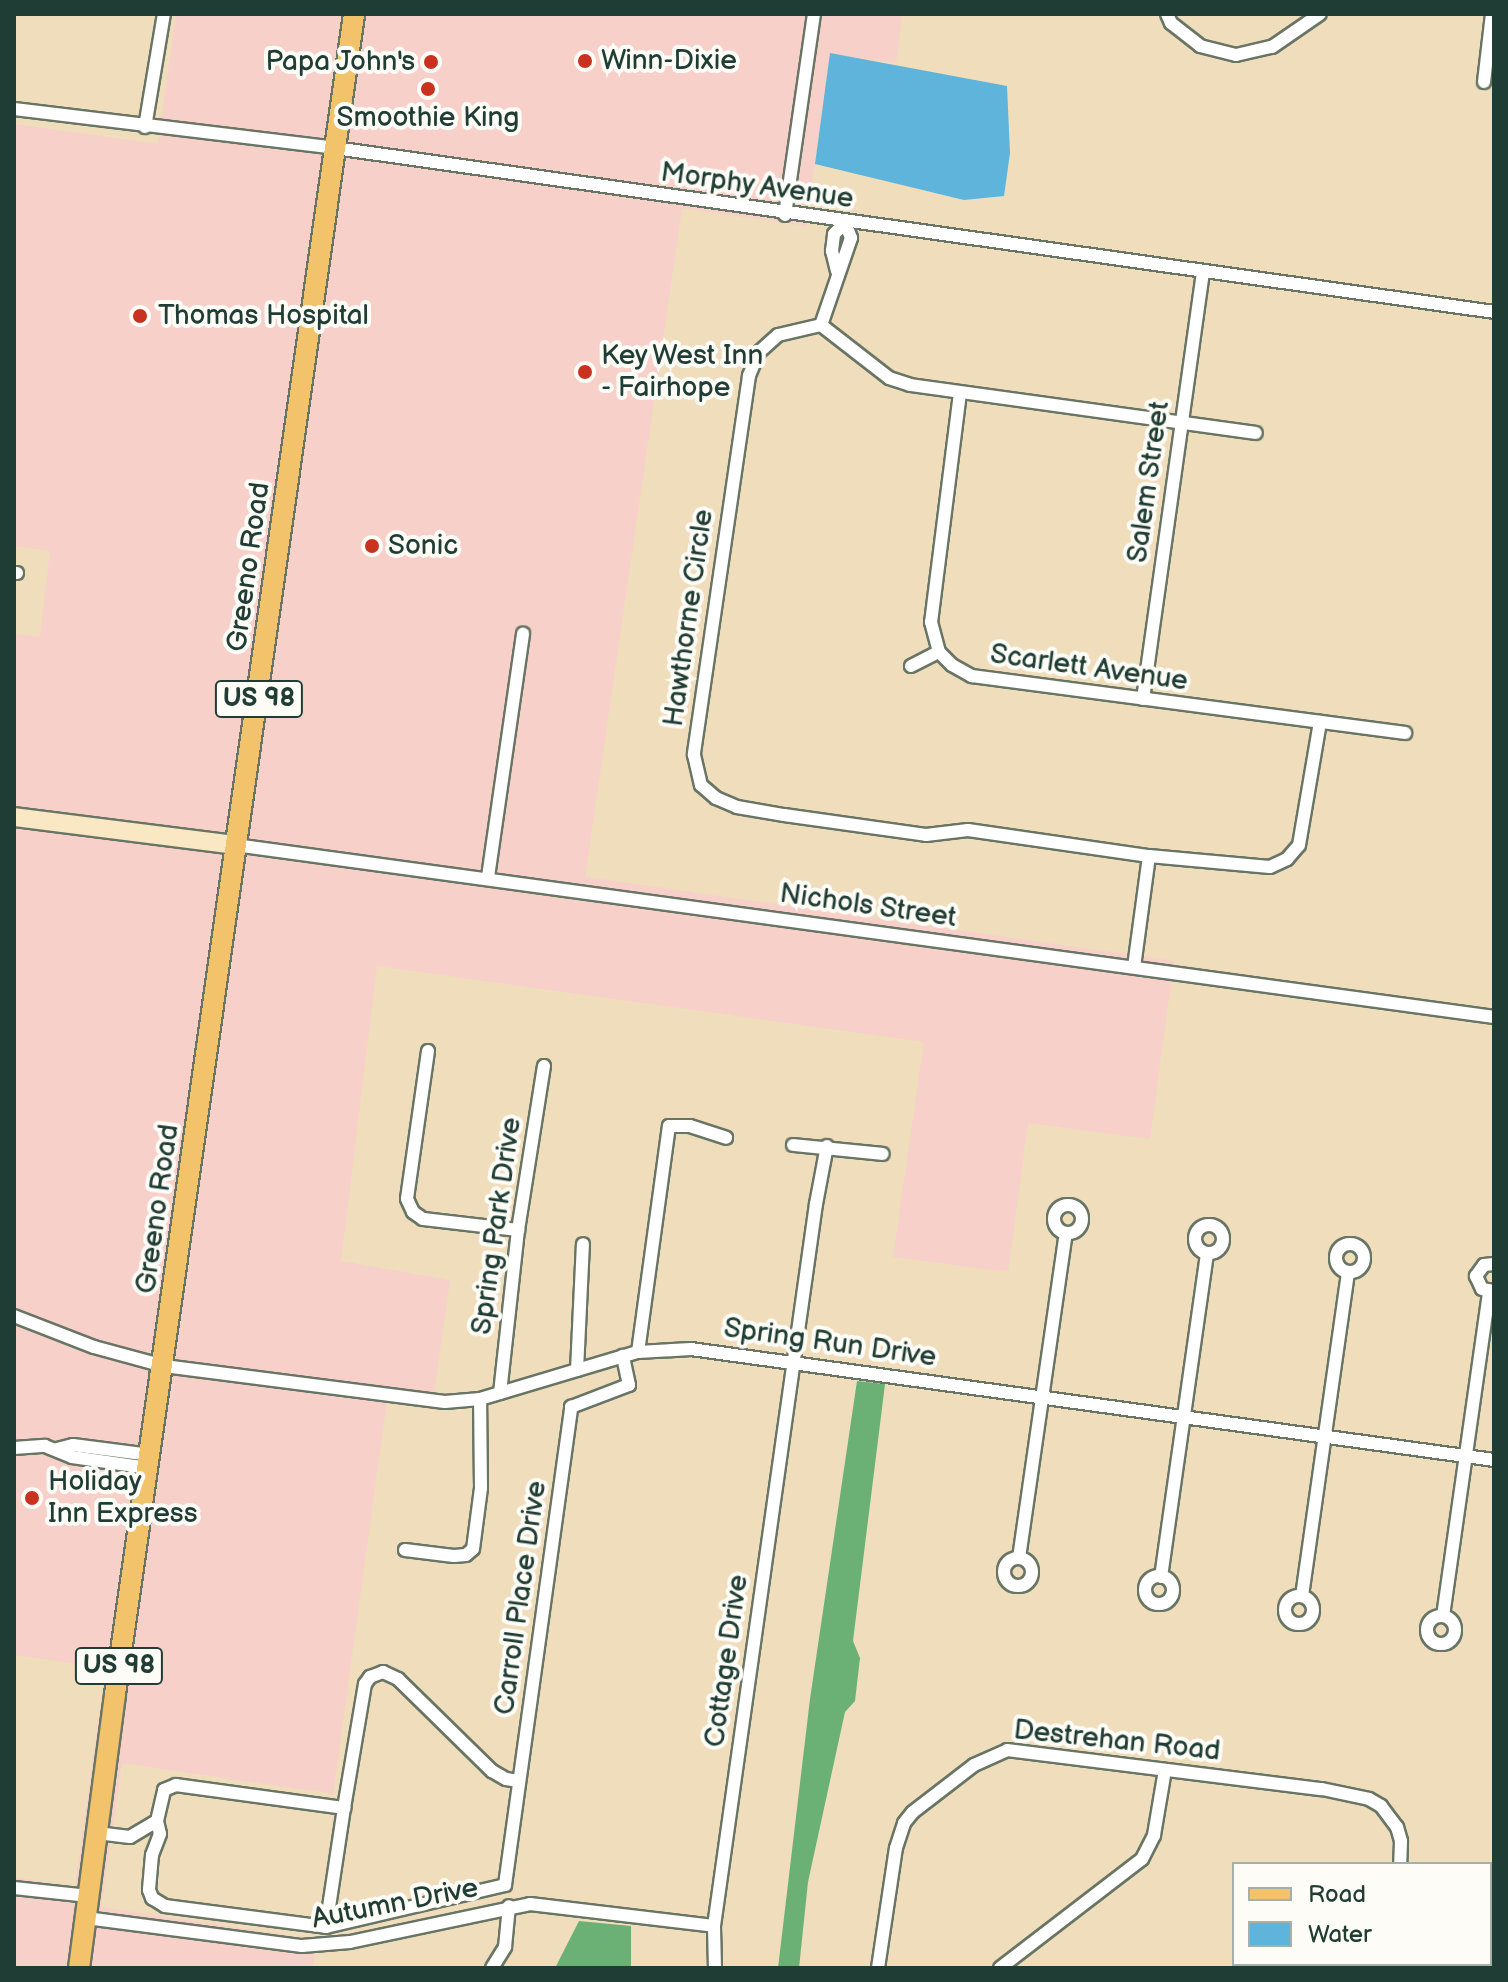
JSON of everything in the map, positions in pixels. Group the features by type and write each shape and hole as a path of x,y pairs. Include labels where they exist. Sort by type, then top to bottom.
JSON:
{"main road":[{"name":"Greeno Road","path":"164,1366 354,14"},
{"name":"US 98","path":"79,1968 164,1366"}],"street":[{"path":"145,127 164,14"},
{"path":"785,215 814,14"},
{"path":"1167,14 1171,23 1200,46 1236,55 1272,47 1320,14"},
{"path":"1484,82 1492,14"},
{"name":"Morphy Avenue","path":"14,109 335,148 785,215 1494,312"},
{"path":"845,223 851,238 846,262 837,271 832,301 821,325 889,378 910,385 960,393 1256,433"},
{"name":"Salem Street","path":"1143,699 1203,272"},
{"name":"Hawthorne Circle","path":"821,325 778,335 759,352 749,376 695,768 701,785 716,798 737,807 926,835 968,830 1149,856 1248,868 1270,867 1287,859 1299,845 1305,827 1320,722"},
{"path":"911,666 939,652 931,622 960,393"},
{"path":"488,877 523,634"},
{"name":"Scarlett Avenue","path":"939,652 952,665 972,676 1405,733"},
{"path":"14,817 235,845"},
{"name":"Nichols Street","path":"235,845 488,877 1494,1017"},
{"path":"1134,967 1149,856"},
{"path":"428,1051 407,1199 413,1212 423,1219 518,1230"},
{"name":"Spring Park Drive","path":"500,1393 518,1230 544,1066"},
{"path":"638,1352 669,1126 690,1126 726,1138"},
{"path":"793,1145 883,1154"},
{"name":"Cottage Drive","path":"715,1968 714,1926 827,1146"},
{"path":"1019,1558 1066,1233"},
{"path":"577,1370 583,1244"},
{"path":"1161,1577 1207,1253"},
{"path":"1443,1616 1491,1291 1479,1285 1476,1276 1484,1265 1494,1264"},
{"path":"1302,1596 1348,1272"},
{"name":"Spring Run Drive","path":"16,1321 164,1366 445,1402 480,1399 638,1352 691,1349 1494,1460"},
{"name":"Carroll Place Drive","path":"326,1927 505,1885 571,1407 629,1385 623,1356"},
{"path":"405,1550 454,1556 466,1555 473,1549 481,1488 480,1399"},
{"path":"14,1448 57,1449 73,1445 149,1461"},
{"path":"344,1808 176,1785 164,1790 157,1821 160,1834 152,1855 149,1890 159,1904 326,1927 365,1684 370,1677 383,1672 398,1679 492,1771 506,1779 519,1781"},
{"name":"Destrehan Road","path":"878,1968 896,1848 904,1823 913,1812 974,1765 995,1753 1019,1749 1322,1789 1369,1799 1390,1815 1397,1827 1400,1862"},
{"path":"1000,1968 1142,1859 1154,1835 1165,1770"},
{"path":"130,1837 157,1821"},
{"path":"97,1833 130,1837 152,1855"},
{"path":"14,1888 89,1896"},
{"name":"Autumn Drive","path":"86,1918 299,1946 327,1946 509,1906 542,1904 714,1926"},
{"path":"492,1968 505,1947 509,1906"},
{"path":"1314,1968 1334,1968"}],"shaded area":[{"path":"176,14 902,14 896,63 830,54 806,226 682,208 585,877 1174,961 1150,1139 1028,1123 1008,1272 893,1257 924,1042 377,966 341,1261 450,1280 432,1406 387,1401 333,1794 122,1763 101,1907 318,1940 312,1968 14,1968 14,1877 75,1887 106,1668 14,1655 14,634 40,637 50,551 14,546 14,124 158,144"}],"green space":[{"path":"857,1381 885,1384 853,1641 860,1658 855,1701 845,1712 808,1882 799,1968 778,1968 810,1699"},
{"path":"579,1921 631,1926 631,1968 555,1968"}],"water":[{"path":"830,53 1007,86 1010,153 1004,196 964,200 815,164"}],"place":[{"name":"Winn-Dixie","path":"585,61"},
{"name":"Papa John's","path":"431,62"},
{"name":"Smoothie King","path":"428,89"},
{"name":"Thomas Hospital","path":"140,316"},
{"name":"Key West Inn - Fairhope","path":"585,372"},
{"name":"Sonic","path":"372,546"},
{"name":"Holiday Inn Express","path":"32,1498"}]}
